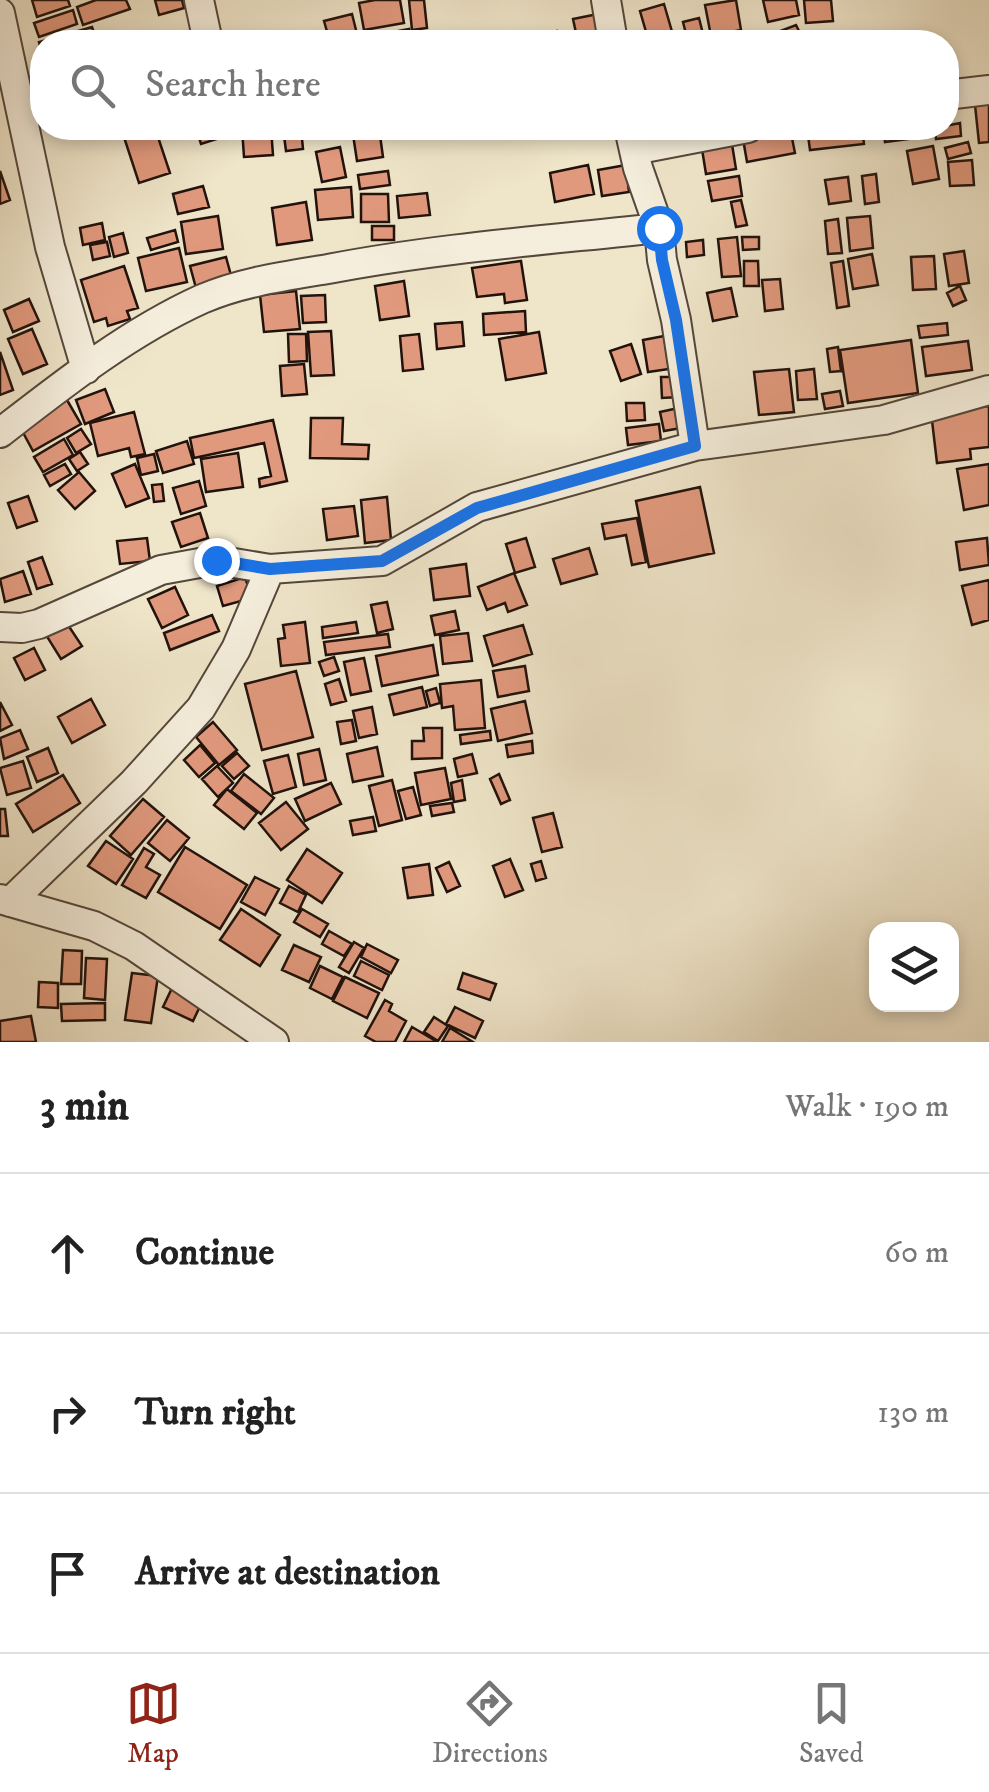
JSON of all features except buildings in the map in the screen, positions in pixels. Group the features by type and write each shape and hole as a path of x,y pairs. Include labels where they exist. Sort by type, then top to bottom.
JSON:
{"street":[{"path":"199,0 205,30"},
{"path":"606,0 611,30"},
{"path":"0,13 50,247 86,370"},
{"path":"959,93 989,90"},
{"path":"631,140 659,228 695,446"},
{"path":"0,433 158,322 206,298 264,280 388,258 659,228"},
{"path":"0,627 39,624 161,570 216,560 270,569 382,561 477,508 695,446 884,420 989,390"},
{"path":"5,900 134,782 201,708 236,649 270,569"},
{"path":"5,900 94,926 134,946 238,1030 274,1042"}],"route":[{"path":"216,560 270,569 382,561 477,508 695,446 659,228"}]}
